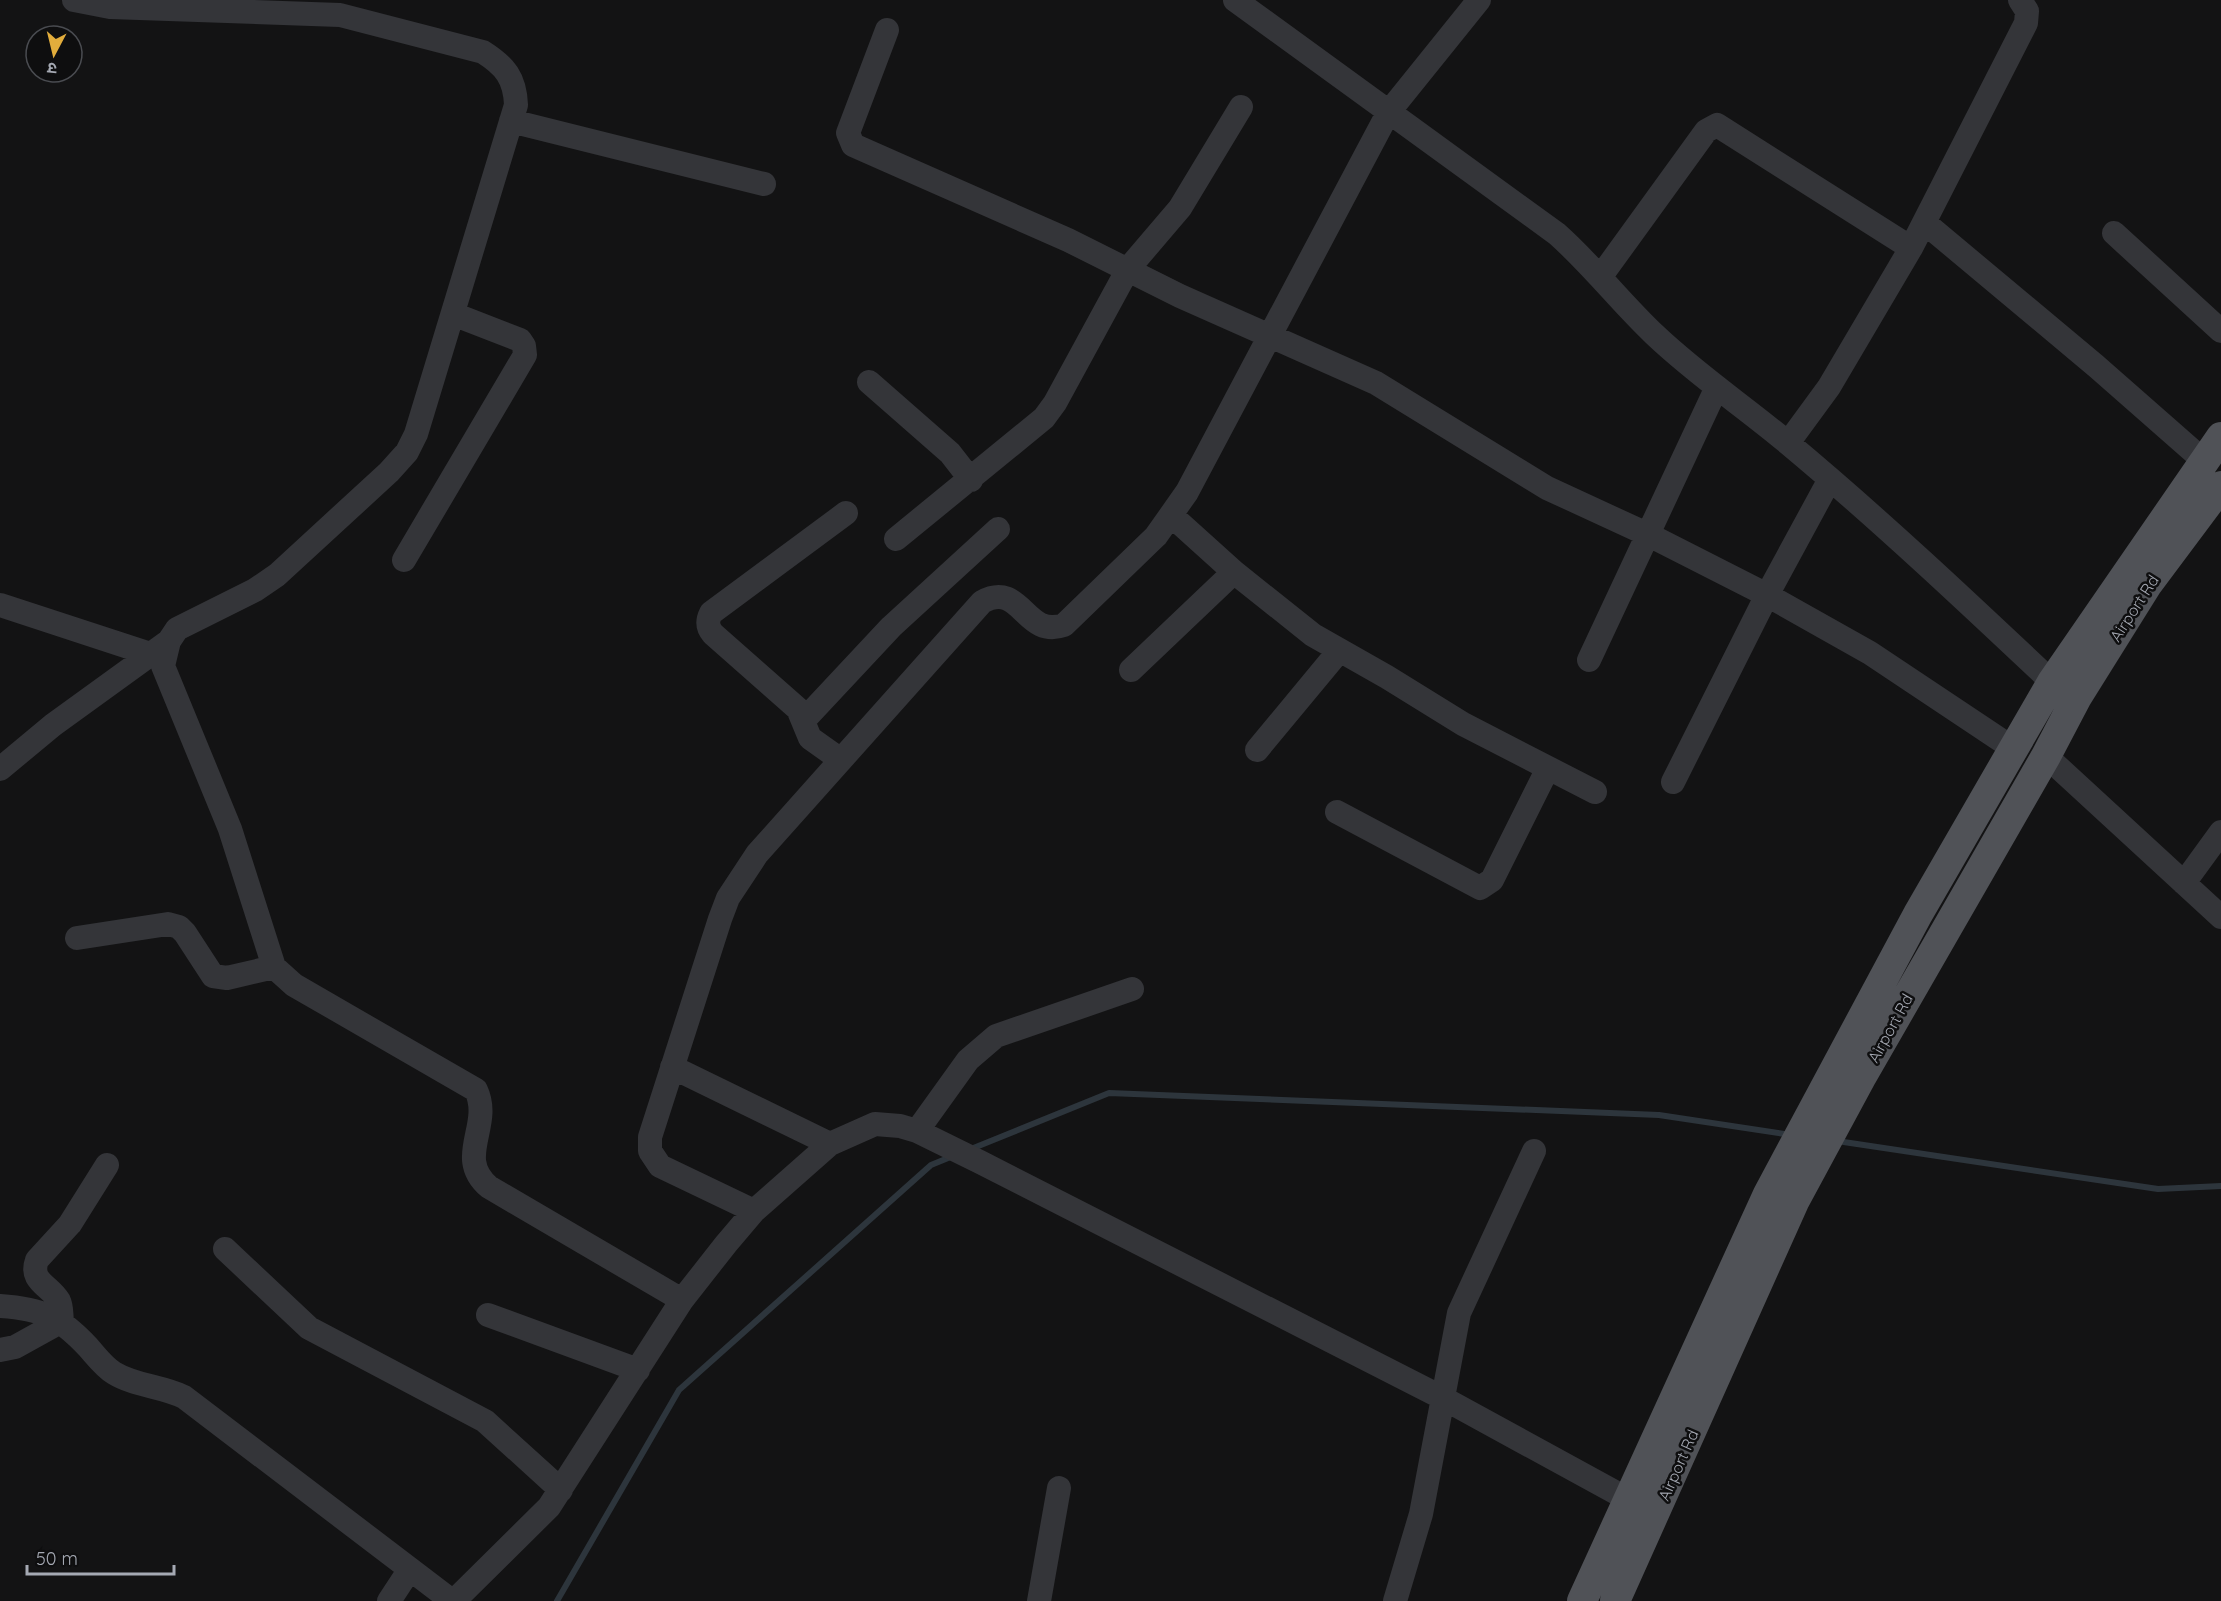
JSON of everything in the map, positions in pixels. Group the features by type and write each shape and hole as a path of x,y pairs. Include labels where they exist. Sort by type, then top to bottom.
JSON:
{"main road":[{"path":"1852,1068 1918,914 2052,682 2221,437"},
{"name":"Airport Rd","path":"1616,1601 1655,1515 1781,1198 1852,1068 2046,756 2077,697 2147,585 2221,486"},
{"path":"1582,1601 1629,1499 1781,1198"}],"street":[{"path":"0,769 52,725 159,647 177,629 255,590 278,574 407,452 416,434 516,105 515,90 510,74 483,52 342,7 110,7 74,0"},
{"path":"1235,0 1557,234 1601,276 1655,336 1716,389 1788,443 1904,542 2052,682"},
{"path":"754,1211 660,1166 654,1161 650,1151 650,1137 728,898 757,854 982,602 992,596 1003,595 1012,600 1040,626 1048,629 1064,625 1156,536 1187,492 1388,113 1479,0"},
{"path":"1788,443 1834,378 1911,248 2026,23 2028,11 2020,0"},
{"path":"887,30 848,133 853,145 1068,240 1180,296 1270,333 1376,383 1547,488 1648,535 1767,595 1899,670 2014,750"},
{"path":"896,539 1044,418 1055,403 1128,269 1180,208 1241,106"},
{"path":"512,121 764,184"},
{"path":"1601,276 1706,131 1717,125 1911,248"},
{"path":"1924,223 2203,460"},
{"path":"2114,234 2221,331"},
{"path":"404,560 525,355 520,340 453,314"},
{"path":"869,382 950,453 971,480"},
{"path":"1589,660 1716,389"},
{"path":"1673,782 1767,595 1830,479"},
{"path":"840,760 810,738 798,709 714,634 709,628 708,619 711,613 846,513"},
{"path":"1172,516 1300,627 1387,676 1463,724 1596,792"},
{"path":"804,720 891,627 998,529"},
{"path":"1131,669 1234,572"},
{"path":"0,605 159,647 164,655 168,682 230,829 274,967 294,985 476,1090 481,1101 482,1114 472,1158 479,1178 489,1187 682,1300"},
{"path":"1257,750 1339,651"},
{"path":"2046,756 2221,917"},
{"path":"1337,812 1480,888 1492,880 1548,768"},
{"path":"2184,883 2221,832"},
{"path":"77,938 168,924 185,933 213,976 227,978 274,967"},
{"path":"917,1131 968,1060 996,1035 1132,989"},
{"path":"672,1067 830,1144"},
{"path":"0,1306 39,1310 62,1322 115,1373 139,1383 167,1389 184,1397 453,1601 549,1507 682,1300 754,1211 830,1144 875,1124 917,1131 980,1161 1441,1396 1655,1515"},
{"path":"1395,1601 1421,1514 1441,1396 1459,1313 1534,1151"},
{"path":"62,1322 58,1301 38,1280 35,1267 74,1219 106,1165"},
{"path":"225,1249 309,1328 485,1421 561,1490"},
{"path":"488,1315 638,1370"},
{"path":"0,1350 15,1347 62,1322"},
{"path":"1039,1601 1059,1488"},
{"path":"389,1601 410,1569"}],"waterway":[{"path":"971,1149 1109,1093 1659,1115 1791,1135"},
{"path":"1837,1141 2158,1189 2221,1186"},
{"path":"557,1601 679,1390 931,1165 953,1156"}]}
